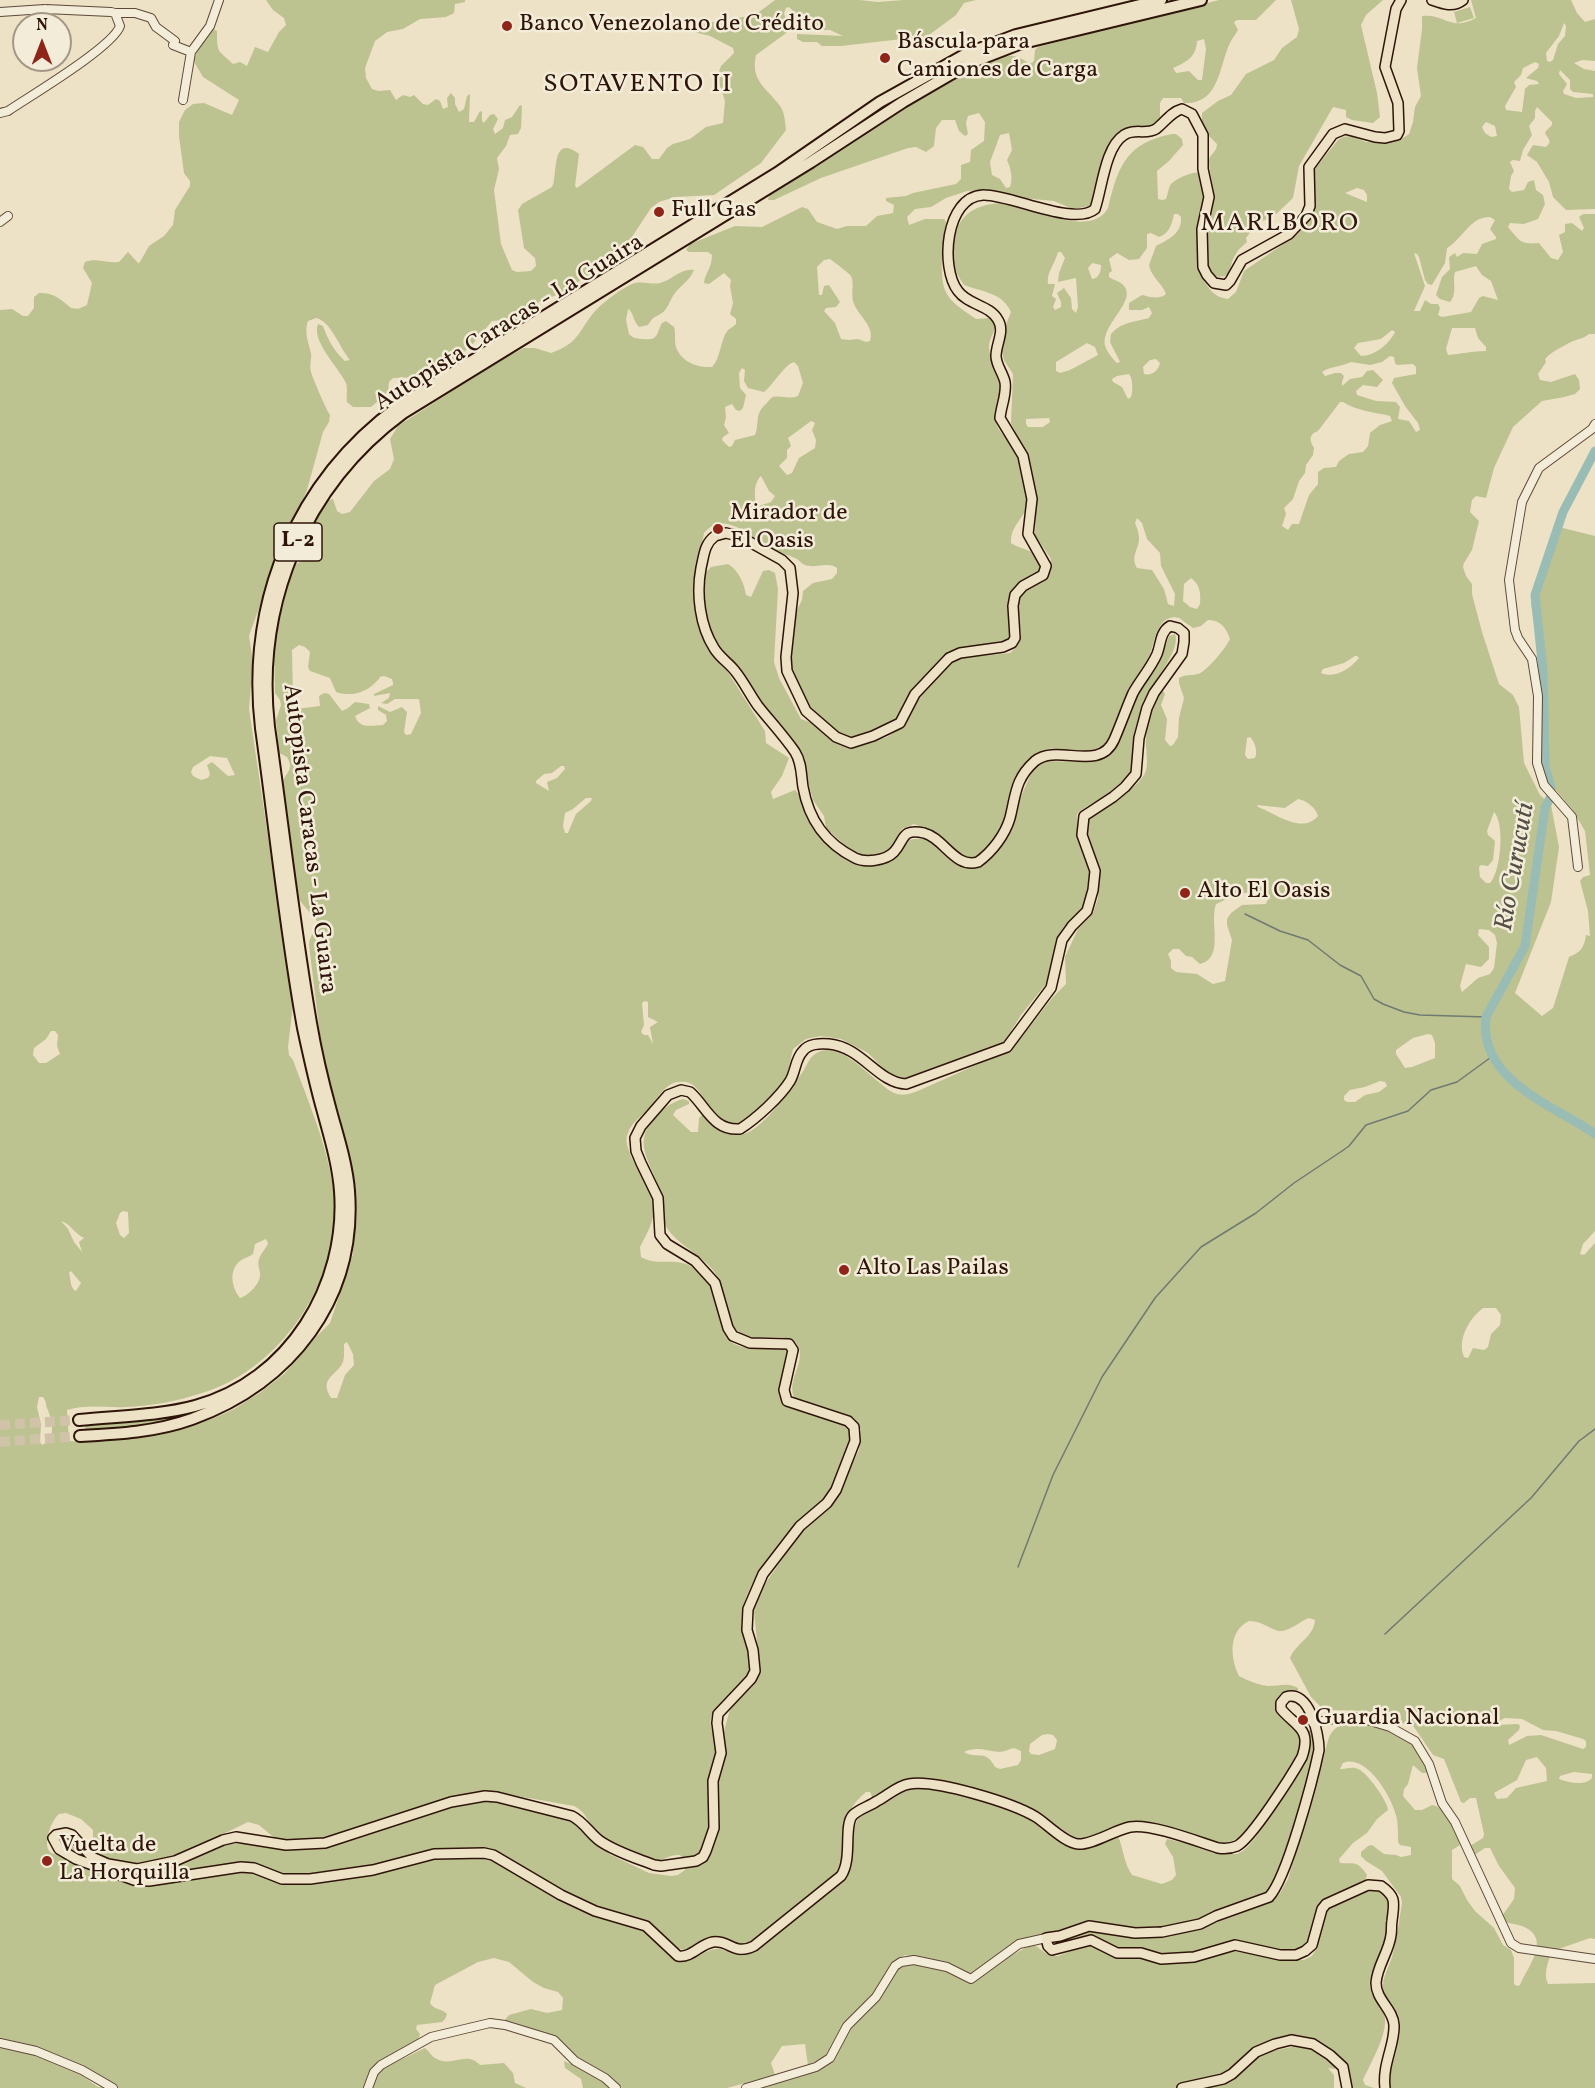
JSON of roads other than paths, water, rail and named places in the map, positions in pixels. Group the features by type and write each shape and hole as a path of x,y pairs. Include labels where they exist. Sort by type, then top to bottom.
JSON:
{"highway":[{"name":"Autopista Caracas - La Guaira","path":"79,1420 178,1410 213,1400 242,1386 275,1361 298,1336 315,1309 333,1266 340,1223 339,1178 309,1055 300,1006 261,728 258,682 264,618 277,571 298,523 331,470 368,430 399,406 777,173 893,94 966,54 992,43 1024,33 1161,0"},
{"name":"Autopista Caracas - La Guaira","path":"80,1436 141,1431 173,1424 197,1417 246,1394 281,1367 305,1341 322,1313 341,1268 349,1223 347,1177 319,1064 308,1005 269,727 267,682 267,654 285,573 305,527 338,475 374,436 403,413 811,162 903,102 970,63 1019,44 1201,0"}],"main road":[{"path":"1385,2088 1384,2073 1394,2028 1392,2018 1377,1991 1377,1978 1391,1938 1395,1906 1389,1892 1377,1884 1368,1885 1326,1904 1312,1945 1296,1954 1280,1955 1235,1945 1194,1957 1161,1959 1140,1953 1117,1953 1091,1940 1052,1950 1046,1938 1060,1936 1089,1926 1135,1933 1162,1932 1200,1924 1269,1897 1274,1891 1286,1861 1318,1755 1319,1743 1313,1723 1302,1699 1291,1695 1281,1703 1281,1709 1302,1729 1304,1751 1294,1771 1252,1832 1237,1846 1228,1849 1218,1848 1144,1825 1124,1828 1082,1844 1075,1844 1022,1810 948,1786 926,1783 909,1784 854,1814 849,1827 848,1859 841,1876 754,1946 740,1951 713,1942 682,1956 675,1954 646,1926 595,1911 561,1895 493,1855 484,1853 434,1854 373,1870 320,1878 282,1879 254,1868 241,1867 141,1881 116,1875 76,1859 59,1849 53,1838 56,1834 66,1833 92,1857 123,1868 143,1868 175,1861 230,1838 243,1837 286,1845 325,1843 451,1802 490,1796 572,1816 606,1845 637,1859 661,1866 690,1862 703,1857 714,1828 713,1781 721,1753 718,1714 751,1679 755,1671 753,1650 746,1623 750,1602 763,1574 800,1526 834,1494 854,1445 855,1436 854,1427 848,1421 787,1401 784,1390 793,1353 792,1346 784,1343 750,1343 733,1336 728,1328 715,1283 695,1261 662,1239 659,1231 658,1198 636,1151 637,1133 668,1095 681,1090 694,1095 714,1121 727,1128 740,1129 784,1089 793,1076 801,1053 813,1045 828,1043 850,1051 867,1061 889,1080 906,1084 1007,1047 1051,988 1062,940 1087,911 1095,881 1095,871 1083,841 1084,816 1113,797 1136,774 1139,738 1147,708 1159,685 1179,660 1185,642 1181,629 1170,627 1164,631 1156,656 1136,688 1114,740 1107,749 1090,756 1047,754 1039,758 1026,771 1015,790 1010,818 1004,833 992,850 978,862 963,862 934,837 918,832 902,837 895,851 886,857 862,860 851,856 818,829 805,797 798,758 711,643 703,620 699,594 706,547 715,536 732,534 788,565 792,571 793,593 786,657 787,671 806,711 836,737 848,742 873,736 900,723 915,694 953,655 1003,647 1012,643 1015,638 1013,606 1015,595 1023,586 1043,575 1046,566 1028,534 1032,499 1023,456 1000,418 1005,384 997,362 1000,322 989,310 963,297 955,287 950,274 950,232 956,215 969,200 986,195 1041,209 1078,214 1089,213 1096,205 1109,157 1119,139 1131,132 1154,130 1173,113 1182,109 1192,114 1203,135 1203,164 1209,198 1202,229 1203,267 1214,283 1226,285 1242,260 1289,234 1306,216 1310,206 1309,167 1333,134 1345,129 1375,137 1385,138 1397,135 1399,130 1398,103 1386,73 1385,61 1396,9 1401,0"},
{"path":"1432,0 1449,5 1463,0"},
{"path":"1182,2088 1223,2079 1232,2074 1256,2052 1291,2040 1313,2044 1330,2055 1342,2067 1347,2088"}],"street":[{"path":"183,100 191,52 210,26 219,0"},
{"path":"0,12 45,9 135,14 151,18 156,27 175,41 172,45 191,52"},
{"path":"0,113 8,111 88,57 109,40 119,31 120,26 115,13"},
{"path":"0,222 8,216"},
{"path":"1578,867 1572,817 1544,785 1537,763 1539,696 1532,659 1515,630 1509,580 1522,502 1539,468 1592,429 1595,424"},
{"path":"1313,1723 1357,1717 1390,1727 1415,1741 1429,1764 1442,1803 1455,1822 1507,1937 1514,1946 1595,1959"},
{"path":"747,2088 816,2067 825,2062 833,2053 847,2026 876,1998 896,1966 901,1962 914,1960 947,1967 971,1979 1020,1944 1046,1938"},
{"path":"368,2088 374,2072 381,2065 431,2037 490,2023 505,2025 554,2040 575,2061 605,2078 616,2088"},
{"path":"0,2043 36,2050 82,2070 113,2088"}],"waterway":[{"name":"Río Curucutí","path":"1595,451 1563,512 1535,595 1543,671 1545,766 1551,796 1545,808 1525,946 1486,1017 1487,1039 1494,1058 1506,1074 1522,1089 1595,1134"},
{"path":"1245,914 1280,931 1308,940 1340,965 1361,976 1374,999 1383,1004 1420,1015 1486,1017"},
{"path":"1018,1567 1053,1475 1102,1377 1155,1298 1201,1247 1256,1213 1294,1183 1349,1146 1366,1125 1408,1111 1431,1090 1457,1082 1494,1055"},
{"path":"1398,1622 1385,1634 1531,1498 1579,1441 1595,1429"}],"tunnel":[{"path":"0,1425 79,1420"},
{"path":"0,1442 80,1436"}],"place":[{"name":"Banco Venezolano de Crédito","path":"507,26"},
{"name":"Báscula para Camiones de Carga","path":"885,58"},
{"name":"Full Gas","path":"659,212"},
{"name":"Mirador de El Oasis","path":"718,529"},
{"name":"Alto El Oasis","path":"1185,893"},
{"name":"Alto Las Pailas","path":"844,1270"},
{"name":"Guardia Nacional","path":"1303,1720"},
{"name":"Vuelta de La Horquilla","path":"47,1861"}],"district":[{"name":"SOTAVENTO II","path":"638,86"},
{"name":"MARLBORO","path":"1280,225"}]}
